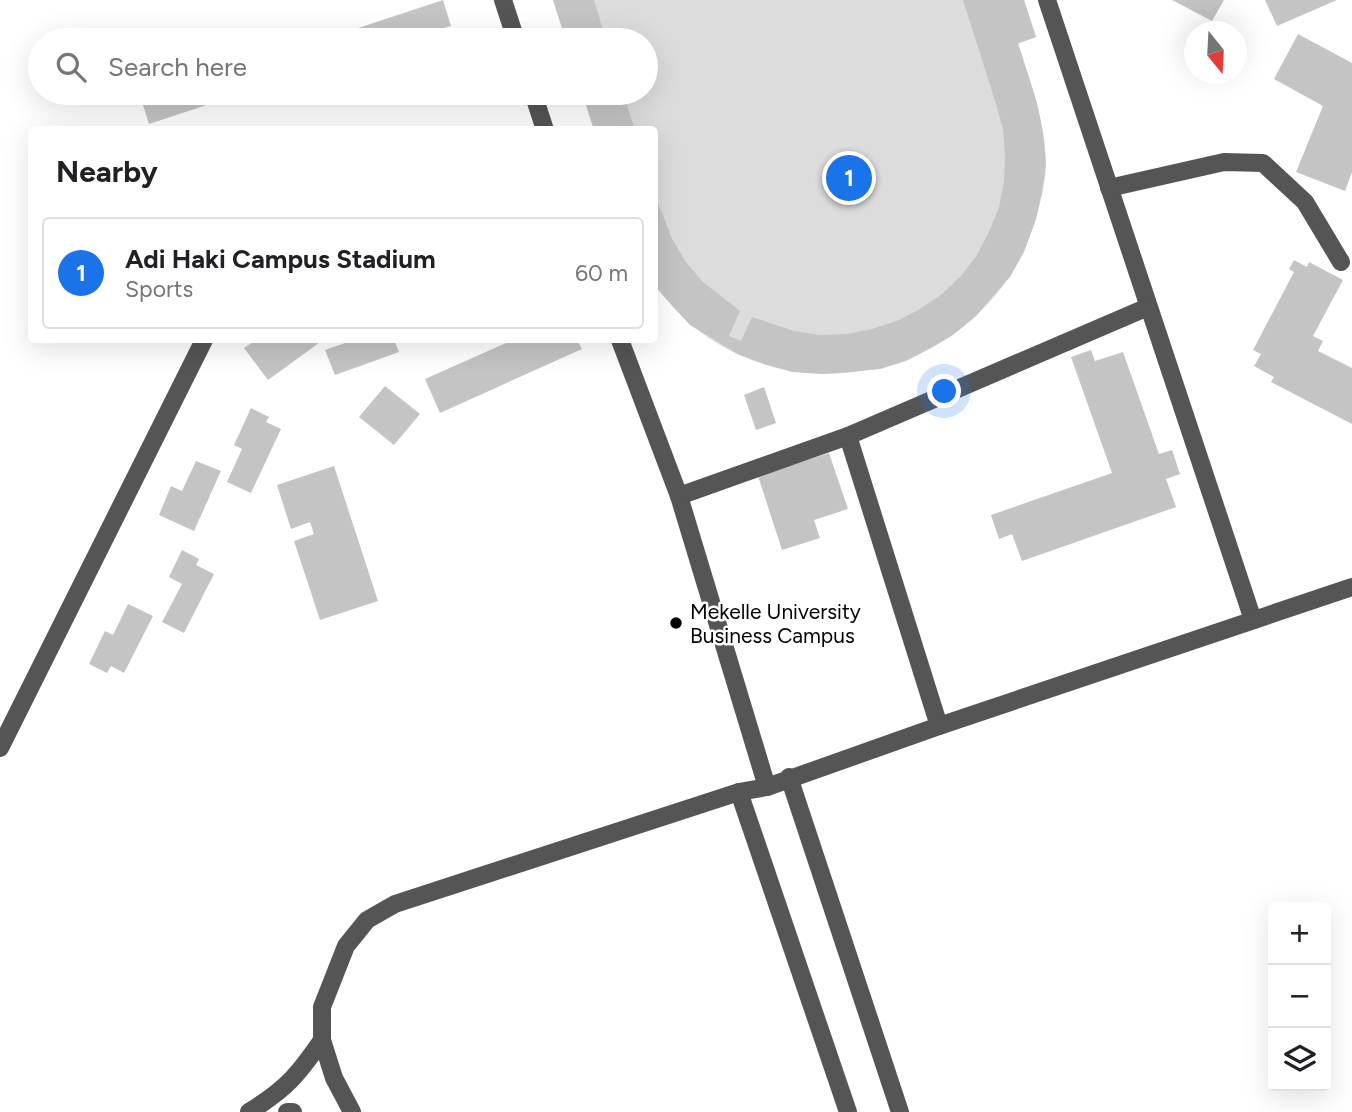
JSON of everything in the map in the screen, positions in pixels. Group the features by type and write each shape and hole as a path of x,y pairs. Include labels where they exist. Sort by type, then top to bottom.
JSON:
{"lane":[{"path":"503,0 512,28"},
{"path":"1047,0 1253,620"},
{"path":"537,105 544,126"},
{"path":"1109,188 1224,162 1263,163 1305,202 1341,262"},
{"path":"679,496 848,436 1148,307"},
{"path":"0,748 202,343"},
{"path":"621,343 679,496 767,787"},
{"path":"848,436 939,726"},
{"path":"352,1112 334,1078 322,1040 322,1007 346,946 367,920 395,904 739,792 767,787 1352,587"},
{"path":"789,778 900,1112"},
{"path":"739,792 848,1112"},
{"path":"249,1112 278,1094 300,1071 322,1040"},
{"path":"287,1112 293,1112"}],"shaded area":[{"path":"553,0 1024,0 1036,37 1018,44 1040,117 1046,162 1042,197 1032,230 1004,285 963,327 914,356 860,371 803,372 748,359 698,330 658,288 658,126 593,126 586,105 658,105 658,28 562,28"}],"building":[{"path":"443,0 451,26 445,28 358,28"},
{"path":"553,0 594,0 602,28 562,28"},
{"path":"963,0 1024,0 1036,37 1018,43 1037,103 1046,164 1036,219 1024,252 1010,277 976,316 953,335 931,348 906,361 880,369 823,374 792,372 738,354 690,325 658,289 658,202 672,239 686,262 703,282 740,311 729,336 741,341 752,317 794,331 820,335 846,334 897,321 920,309 942,294 961,276 977,255 999,207 1005,156 1003,129"},
{"path":"1172,0 1224,0 1212,21"},
{"path":"1265,0 1337,0 1277,26"},
{"path":"1298,34 1352,63 1352,172 1345,191 1296,172 1323,106 1274,79"},
{"path":"143,105 207,105 149,124"},
{"path":"586,105 627,105 634,126 593,126"},
{"path":"1294,260 1307,267 1309,262 1343,280 1313,336 1323,341 1318,351 1352,368 1352,424 1271,382 1274,377 1254,366 1261,354 1253,350 1294,272 1289,269"},
{"path":"252,343 319,343 268,380 244,348"},
{"path":"345,343 395,343 399,352 335,375 325,350"},
{"path":"506,343 579,343 582,349 440,413 425,379"},
{"path":"1091,350 1095,361 1123,352 1159,454 1172,450 1180,474 1166,479 1176,507 1022,561 1012,534 999,539 991,515 1112,473 1071,357"},
{"path":"385,386 420,414 394,445 359,417"},
{"path":"764,387 776,423 756,430 744,395"},
{"path":"251,408 269,417 266,422 281,429 251,493 227,482 242,449 234,445"},
{"path":"829,453 848,509 814,520 820,538 782,550 758,476"},
{"path":"196,461 221,471 194,531 159,515 171,486 182,491"},
{"path":"334,466 378,601 320,620 294,541 314,534 310,522 291,529 277,485"},
{"path":"182,550 199,559 196,565 214,574 184,633 162,622 182,584 169,577"},
{"path":"128,604 153,616 124,673 111,666 107,673 89,664 105,631 113,635"}],"place":[{"name":"Adi Haki Campus Stadium","path":"849,178"},
{"name":"Mekelle University Business Campus","path":"676,623"}]}
